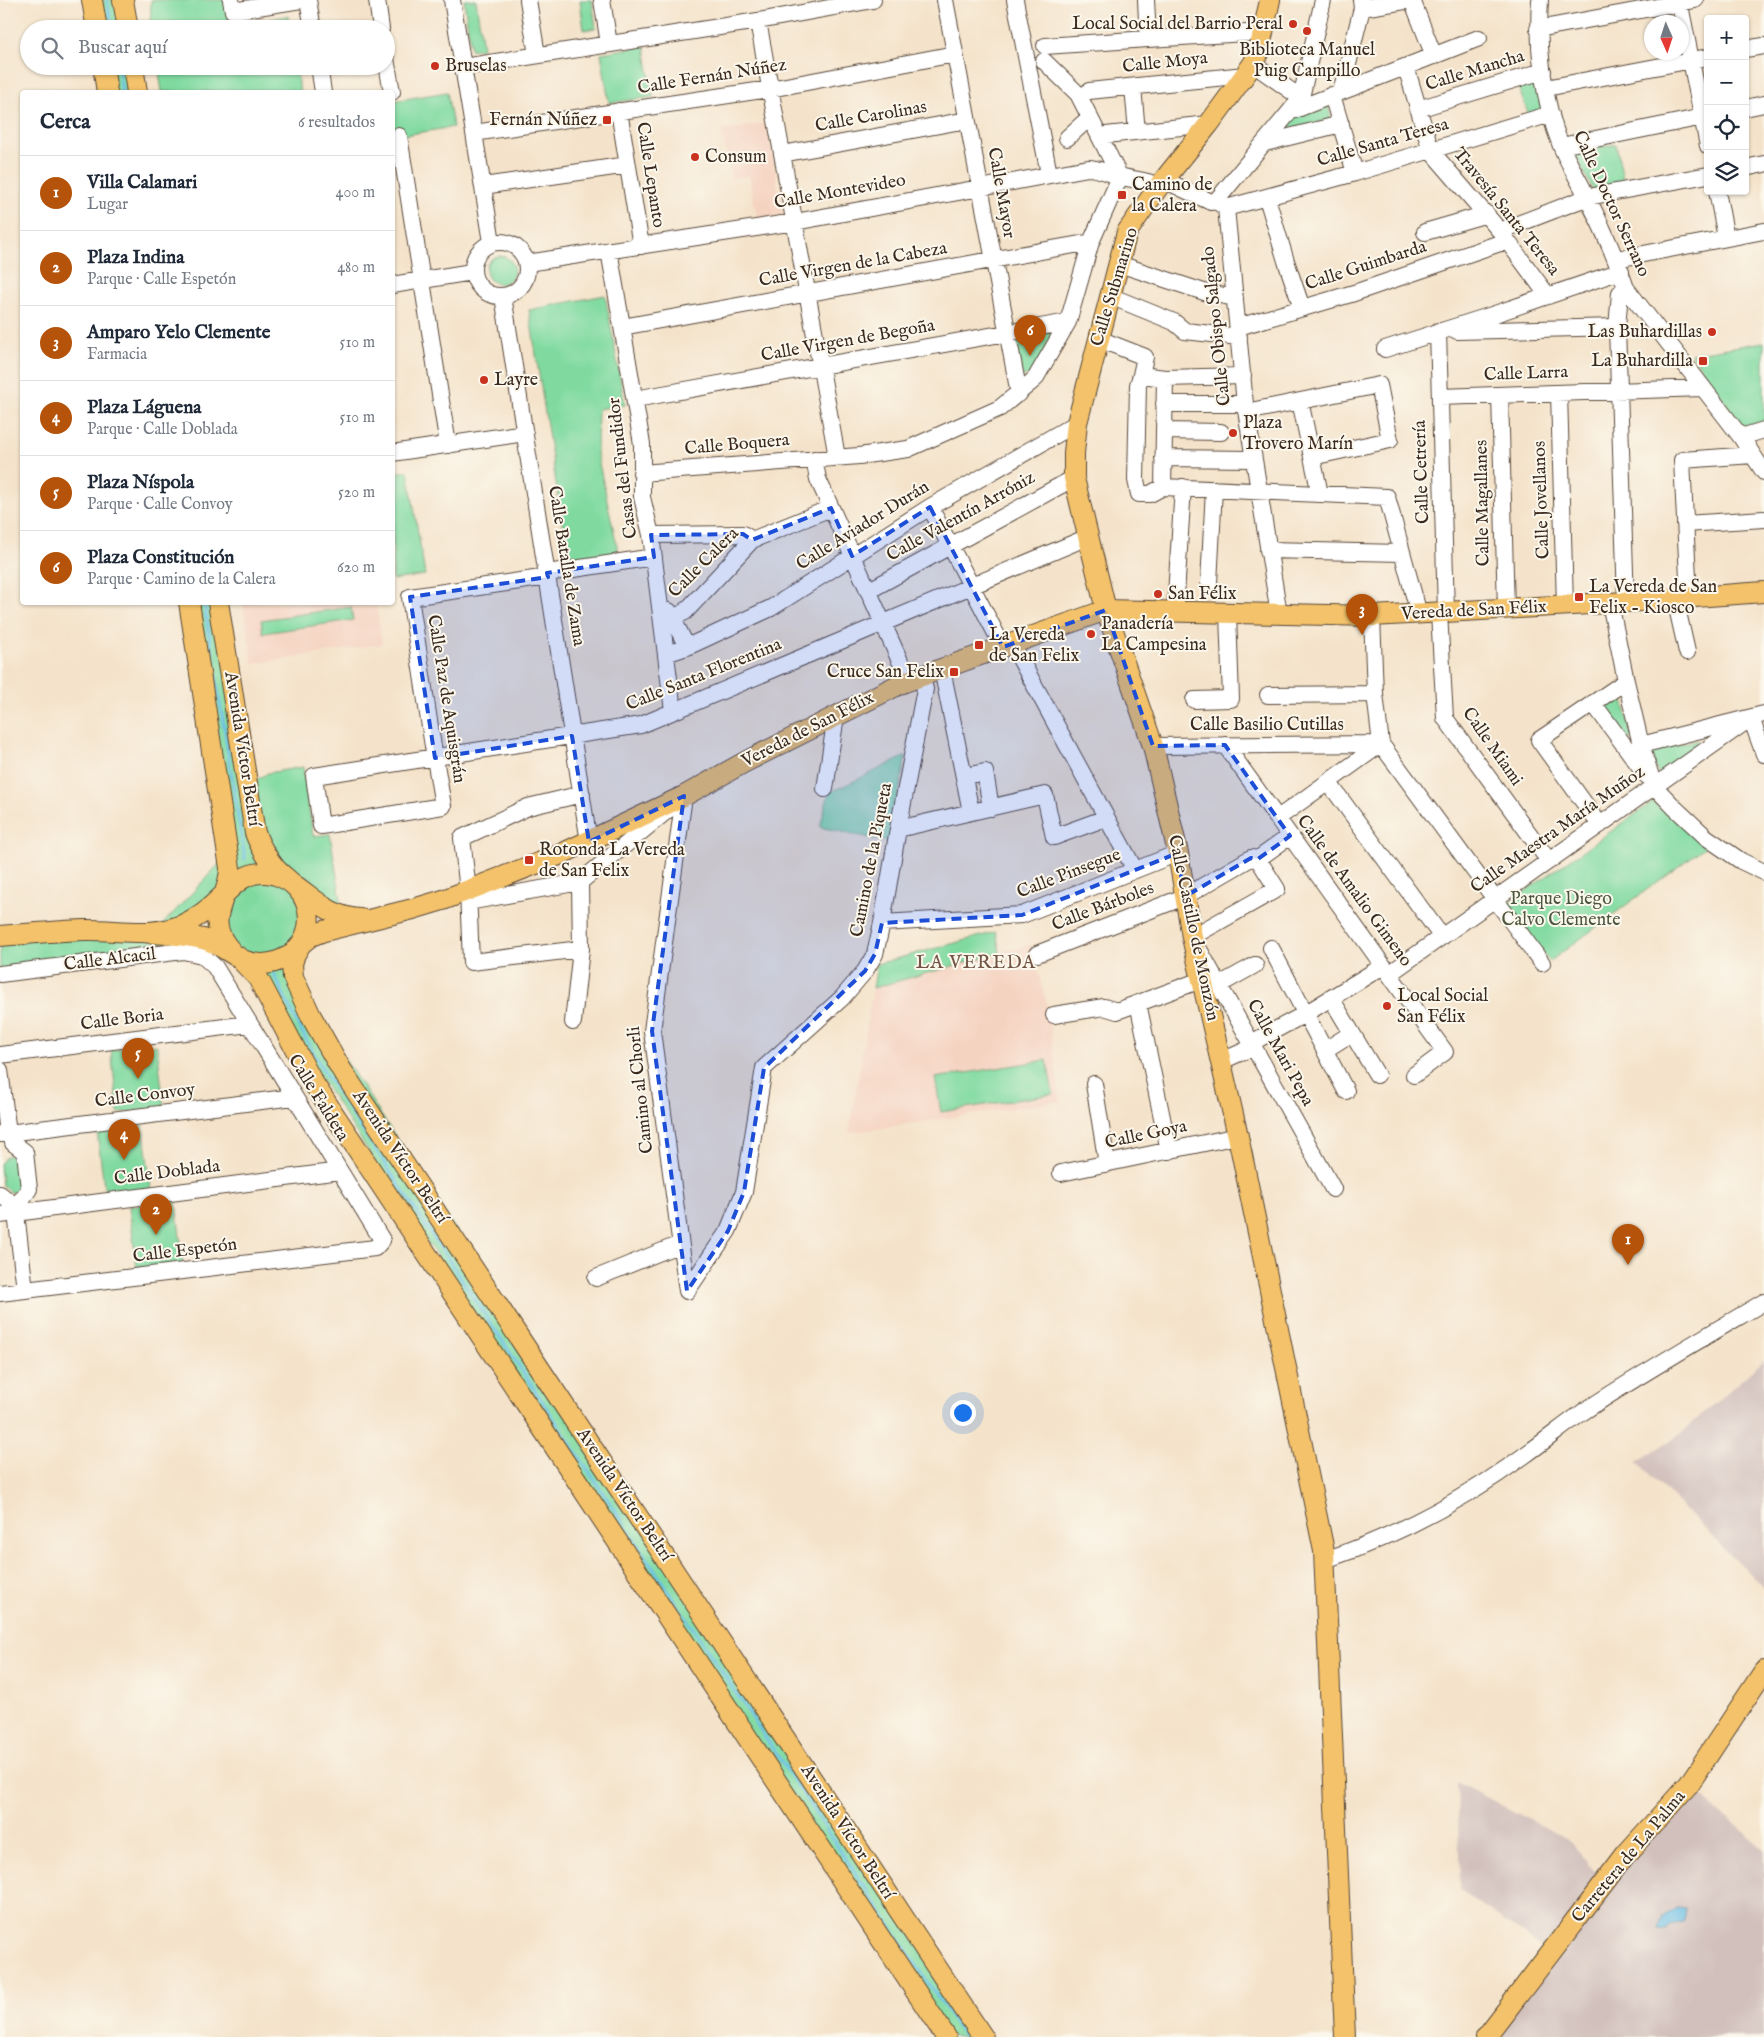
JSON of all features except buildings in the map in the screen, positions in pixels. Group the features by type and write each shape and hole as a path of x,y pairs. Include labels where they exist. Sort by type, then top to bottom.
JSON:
{"main road":[{"path":"92,0 95,20"},
{"path":"123,0 126,20"},
{"name":"Calle Submarino","path":"1106,610 1074,478 1074,453 1077,423 1110,296 1128,230 1161,183 1209,124 1249,69 1259,50 1270,0"},
{"path":"104,75 107,90"},
{"path":"135,75 138,90"},
{"name":"Vereda de San Félix","path":"301,944 316,933 468,897 684,796 745,762 915,678 1106,610 1175,610 1372,616 1618,603 1764,592"},
{"name":"Avenida Víctor Beltrí","path":"189,605 230,860 230,875 224,895"},
{"name":"Avenida Víctor Beltrí","path":"218,605 256,833 268,859 293,884"},
{"name":"Calle Castillo de Monzón","path":"1106,610 1153,746 1178,854 1192,937 1210,982 1222,1061 1325,1560 1344,2037"},
{"path":"142,932 159,932 184,924 224,895 238,880 256,874 276,875 293,884 316,903 337,914 355,919 370,919"},
{"path":"142,932 200,938 218,944 250,963 272,963 292,954 301,944 309,923 308,909 302,895 293,884"},
{"path":"224,895 218,912 218,927 223,941 235,954"},
{"name":"Calle Alcacil","path":"0,936 84,930 142,932"},
{"name":"Avenida Víctor Beltrí","path":"301,944 292,964 295,983 341,1069 983,2037"},
{"name":"Avenida Víctor Beltrí","path":"235,954 258,978 312,1081 946,2037"},
{"name":"Carretera de La Palma","path":"1486,2037 1626,1854 1689,1784 1738,1713 1764,1671"}],"street":[{"path":"232,6 301,0"},
{"path":"308,0 311,20"},
{"path":"376,0 379,20"},
{"path":"452,0 492,242"},
{"path":"528,0 537,56"},
{"path":"602,0 609,44"},
{"path":"464,68 758,21 873,0"},
{"name":"Calle Mayor","path":"946,0 979,187 1019,394"},
{"path":"1015,0 1049,174"},
{"path":"1146,0 1148,39"},
{"path":"1161,183 1221,204 1265,143 1301,98 1323,0"},
{"path":"1355,172 1341,124 1337,94 1362,4 1412,0 1434,56"},
{"name":"Calle Doctor Serrano","path":"1540,0 1538,29 1543,71 1561,146 1588,197 1619,265 1626,288 1740,437 1764,472"},
{"path":"1538,29 1685,1 1691,60 1704,112"},
{"path":"758,21 837,457 908,449 1000,408 1035,379 1068,322 1091,242 1120,176 1078,94 1045,54 1148,39 1263,32"},
{"path":"1290,112 1479,38"},
{"path":"1749,48 1764,46"},
{"name":"Calle Fernán Núñez","path":"474,133 770,89 955,54"},
{"path":"1546,88 1704,58"},
{"name":"Travesía Santa Teresa","path":"1406,67 1431,150 1487,214 1548,296"},
{"path":"1249,69 1301,98"},
{"name":"Calle Moya","path":"1089,91 1132,87 1249,69"},
{"name":"Calle Mancha","path":"1418,109 1543,71"},
{"path":"320,75 323,90"},
{"path":"389,75 392,90"},
{"path":"1132,87 1137,132"},
{"path":"1749,107 1764,104"},
{"name":"Calle Lepanto","path":"619,112 640,246"},
{"name":"Calle Santa Teresa","path":"1221,204 1267,198 1552,114"},
{"path":"1561,146 1704,116"},
{"path":"1067,138 1089,118"},
{"name":"Calle Carolinas","path":"782,154 967,120"},
{"path":"1106,135 1209,124"},
{"path":"1265,143 1341,124"},
{"path":"399,136 448,445"},
{"path":"1749,167 1764,164"},
{"path":"484,186 628,165"},
{"name":"Calle Montevideo","path":"526,263 794,222 1088,168 1161,183"},
{"name":"Calle Guimbarda","path":"1110,296 1174,322 1185,331 1239,332 1302,308 1354,293 1503,236 1588,197 1704,176"},
{"path":"1718,195 1726,238"},
{"path":"1267,198 1302,308"},
{"name":"Calle Obispo Salgado","path":"1221,204 1235,298 1245,408 1279,614"},
{"path":"1424,232 1487,214"},
{"path":"1385,349 1548,296 1619,265 1726,238 1764,231"},
{"path":"492,242 505,242 517,247 526,263 527,272 524,281 512,294 503,296 492,295 482,291 476,283 472,272 476,254 492,242"},
{"name":"Calle Virgen de la Cabeza","path":"622,327 1091,242"},
{"name":"Casas del Fundidor","path":"609,250 642,444 642,497 651,535 658,589 668,621 666,654 673,711"},
{"path":"1119,264 1204,292 1235,298"},
{"path":"395,285 472,272"},
{"path":"1626,288 1620,293 1617,327 1619,391 1618,603 1626,681 1641,745 1654,786"},
{"name":"Calle Batalla de Zama","path":"503,296 589,842"},
{"name":"Calle Virgen de Begoña","path":"635,399 1068,322"},
{"path":"1438,331 1617,327"},
{"name":"Calle Cetrería","path":"1438,331 1442,613"},
{"path":"1099,339 1145,357 1138,385 1136,480 1139,494 1150,494 1163,487 1386,497 1419,614"},
{"path":"1140,375 1164,378 1243,376"},
{"path":"1163,487 1164,378"},
{"path":"1164,404 1245,408 1300,401 1379,384 1390,440 1312,456"},
{"name":"Calle Larra","path":"1440,397 1703,388"},
{"name":"Calle Jovellanos","path":"1559,393 1565,606"},
{"name":"Calle Magallanes","path":"1500,395 1506,609"},
{"path":"1300,401 1320,494"},
{"name":"Calle Aviador Durán","path":"666,654 687,647 771,608 930,507 1077,423"},
{"path":"1740,437 1764,430"},
{"path":"1164,431 1221,432"},
{"path":"395,453 525,433"},
{"path":"1687,652 1682,598 1685,524 1682,460 1752,455"},
{"name":"Calle Boquera","path":"641,473 837,457"},
{"path":"1163,458 1253,459"},
{"name":"Camino de la Piqueta","path":"686,1291 728,1231 744,1192 764,1068 842,998 865,972 875,954 925,690 915,678 883,623 830,508 818,479 814,459"},
{"name":"Calle Valentín Arróniz","path":"868,591 1074,478"},
{"path":"1175,610 1183,488"},
{"path":"1209,582 1214,489"},
{"path":"930,507 972,586 1008,645 1134,870"},
{"name":"Calle Calera","path":"668,621 686,612 752,540 830,508"},
{"path":"1685,524 1764,520"},
{"path":"651,535 743,534 752,540"},
{"name":"Calle Santa Florentina","path":"321,826 314,776 641,725 1088,537"},
{"path":"1268,550 1402,553"},
{"path":"547,575 654,557"},
{"name":"Calle Paz de Aquisgrán","path":"321,826 443,806 410,597 547,575"},
{"path":"1194,700 1231,698 1228,613"},
{"name":"Calle Miami","path":"1442,613 1445,718 1549,861"},
{"path":"1372,616 1375,694 1381,744 1542,963"},
{"path":"668,621 687,647"},
{"path":"942,669 970,812"},
{"path":"1600,825 1539,740 1626,681"},
{"path":"1268,695 1375,694"},
{"path":"1593,703 1654,786 1674,808 1706,837 1740,861 1764,872"},
{"path":"825,790 836,716"},
{"path":"1757,716 1764,754"},
{"name":"Calle Maestra María Muñoz","path":"1641,745 1757,716"},
{"name":"Calle Maestra María Muñoz","path":"1222,1061 1330,998 1386,970 1442,937 1654,786 1757,716"},
{"path":"1278,818 1381,744"},
{"name":"Calle Basilio Cutillas","path":"1153,746 1381,744"},
{"name":"Calle de Amalio Gimeno","path":"1225,745 1445,1052 1414,1076"},
{"path":"964,776 985,772 991,808"},
{"path":"1329,783 1442,937"},
{"path":"581,949 471,962 468,897 462,838 528,807 582,794"},
{"path":"898,829 1045,795 1054,837 1106,818"},
{"name":"Vereda de San Félix","path":"580,882 684,796"},
{"name":"Camino al Chorli","path":"684,796 652,1031 686,1291"},
{"name":"Calle Bárboles","path":"1037,954 1184,897 1251,858 1258,859 1290,836"},
{"name":"Calle Pinsegue","path":"882,923 1022,915 1178,854"},
{"path":"1192,937 1276,889 1258,859"},
{"path":"468,897 580,882 581,949 573,1022"},
{"path":"1272,948 1346,1091"},
{"name":"Calle Alcacil","path":"0,974 183,951 202,956 214,967"},
{"path":"1054,1015 1104,1006 1117,1011 1255,966"},
{"name":"Calle Faldeta","path":"214,967 382,1240 375,1248"},
{"name":"Calle Mari Pepa","path":"1210,982 1252,1045 1333,1189"},
{"path":"1330,998 1378,1075"},
{"path":"1138,1003 1169,1151"},
{"name":"Calle Boria","path":"0,1055 249,1024"},
{"path":"1325,1050 1352,1034"},
{"path":"0,1070 5,1138 25,1152 29,1189 11,1207 25,1290"},
{"path":"1094,1084 1107,1164"},
{"name":"Calle Convoy","path":"5,1138 294,1097"},
{"name":"Calle Goya","path":"1061,1174 1238,1136"},
{"name":"Calle Doblada","path":"11,1207 340,1171"},
{"path":"596,1278 680,1244"},
{"name":"Calle Espetón","path":"0,1293 375,1248"},
{"path":"1325,1560 1408,1526 1469,1493 1524,1456 1582,1413 1764,1302"}],"highlighted area":[{"path":"930,507 1003,647 1106,610 1153,746 1225,745 1290,836 1258,859 1251,858 1184,897 1178,853 1022,915 882,923 875,954 865,971 764,1068 744,1192 728,1231 687,1291 652,1031 684,796 589,842 572,736 435,758 410,597 548,577 547,573 654,557 651,535 743,534 752,540 831,508 852,556"}],"shaded area":[{"path":"767,123 783,215 757,219 749,176 731,178 722,131"},
{"path":"243,605 376,605 382,644 253,664"},
{"path":"1031,944 1048,1009 1060,1101 849,1133 873,988"},
{"path":"1764,1360 1764,1588 1637,1462 1680,1434"},
{"path":"1457,1782 1572,1842 1604,1883 1689,1784 1764,1850 1764,2037 1486,2037 1550,1953 1460,1890"}],"green space":[{"path":"92,0 123,0 126,20 95,20"},
{"path":"151,0 226,0 229,20 150,20"},
{"path":"464,0 476,0 483,48 471,50"},
{"path":"580,0 592,0 596,28 584,30"},
{"path":"288,16 289,20 262,20"},
{"path":"645,46 653,97 609,103 601,53"},
{"path":"104,75 134,75 137,90 107,90"},
{"path":"159,75 297,75 300,90 162,90"},
{"path":"1537,80 1543,110 1529,115 1517,85"},
{"path":"447,92 453,127 395,137 395,101"},
{"path":"1328,105 1331,119 1278,133 1294,115"},
{"path":"1616,144 1624,184 1593,190 1574,152"},
{"path":"500,256 510,260 514,270 510,280 500,284 490,280 486,270 490,260"},
{"path":"605,295 625,405 598,409 597,454 620,560 569,567 529,310"},
{"path":"1054,331 1032,375 1022,377 1014,337"},
{"path":"1764,342 1764,421 1743,427 1691,354"},
{"path":"408,471 425,575 395,580 395,473"},
{"path":"189,605 218,605 248,785 268,773 303,767 313,836 330,834 342,907 302,895 295,983 983,2037 946,2037 217,919 162,925 221,862"},
{"path":"351,607 353,620 263,633 261,620"},
{"path":"1621,691 1632,738 1627,739 1600,705"},
{"path":"1697,740 1699,744 1660,777 1649,754 1652,750"},
{"path":"906,756 889,842 820,827 829,793"},
{"name":"Parque Diego Calvo Clemente","path":"1653,802 1706,846 1549,962 1508,903"},
{"path":"996,932 1000,953 873,988 877,964"},
{"path":"0,936 182,936 183,951 0,974"},
{"path":"157,1045 164,1108 118,1113 111,1050"},
{"path":"1047,1060 1053,1094 941,1112 935,1078"},
{"path":"143,1125 151,1188 105,1194 97,1131"},
{"path":"13,1155 18,1157 22,1188 16,1192 10,1192 2,1185 0,1164 6,1156"},
{"path":"176,1201 183,1264 137,1269 129,1206"}],"water":[{"path":"1677,1908 1686,1909 1684,1922 1670,1925 1666,1930 1657,1929 1661,1917"}],"waterway":[{"path":"107,0 110,20"},
{"path":"119,75 122,90"},
{"path":"204,605 245,859"},
{"path":"273,972 297,1023 326,1075 964,2037"}],"place":[{"name":"Local Social del Barrio Peral","path":"1293,24"},
{"name":"Biblioteca Manuel Puig Campillo","path":"1307,31"},
{"name":"Bruselas","path":"435,66"},
{"name":"Fernán Núñez","path":"607,120"},
{"name":"Consum","path":"695,157"},
{"name":"Camino de la Calera","path":"1122,195"},
{"name":"Las Buhardillas","path":"1712,332"},
{"name":"Plaza Constitución","path":"1030,356"},
{"name":"La Buhardilla","path":"1703,361"},
{"name":"Layre","path":"484,380"},
{"name":"Plaza Trovero Marín","path":"1233,433"},
{"name":"San Félix","path":"1158,594"},
{"name":"La Vereda de San Felix - Kiosco","path":"1579,597"},
{"name":"Panadería La Campesina","path":"1091,634"},
{"name":"Amparo Yelo Clemente","path":"1362,635"},
{"name":"La Vereda de San Felix","path":"979,645"},
{"name":"Cruce San Felix","path":"954,672"},
{"name":"Rotonda La Vereda de San Felix","path":"529,860"},
{"name":"Local Social San Félix","path":"1387,1006"},
{"name":"Plaza Níspola","path":"138,1079"},
{"name":"Plaza Láguena","path":"124,1160"},
{"name":"Plaza Indina","path":"156,1235"},
{"name":"Villa Calamari","path":"1628,1265"}],"district":[{"name":"LA VEREDA","path":"976,963"}]}
